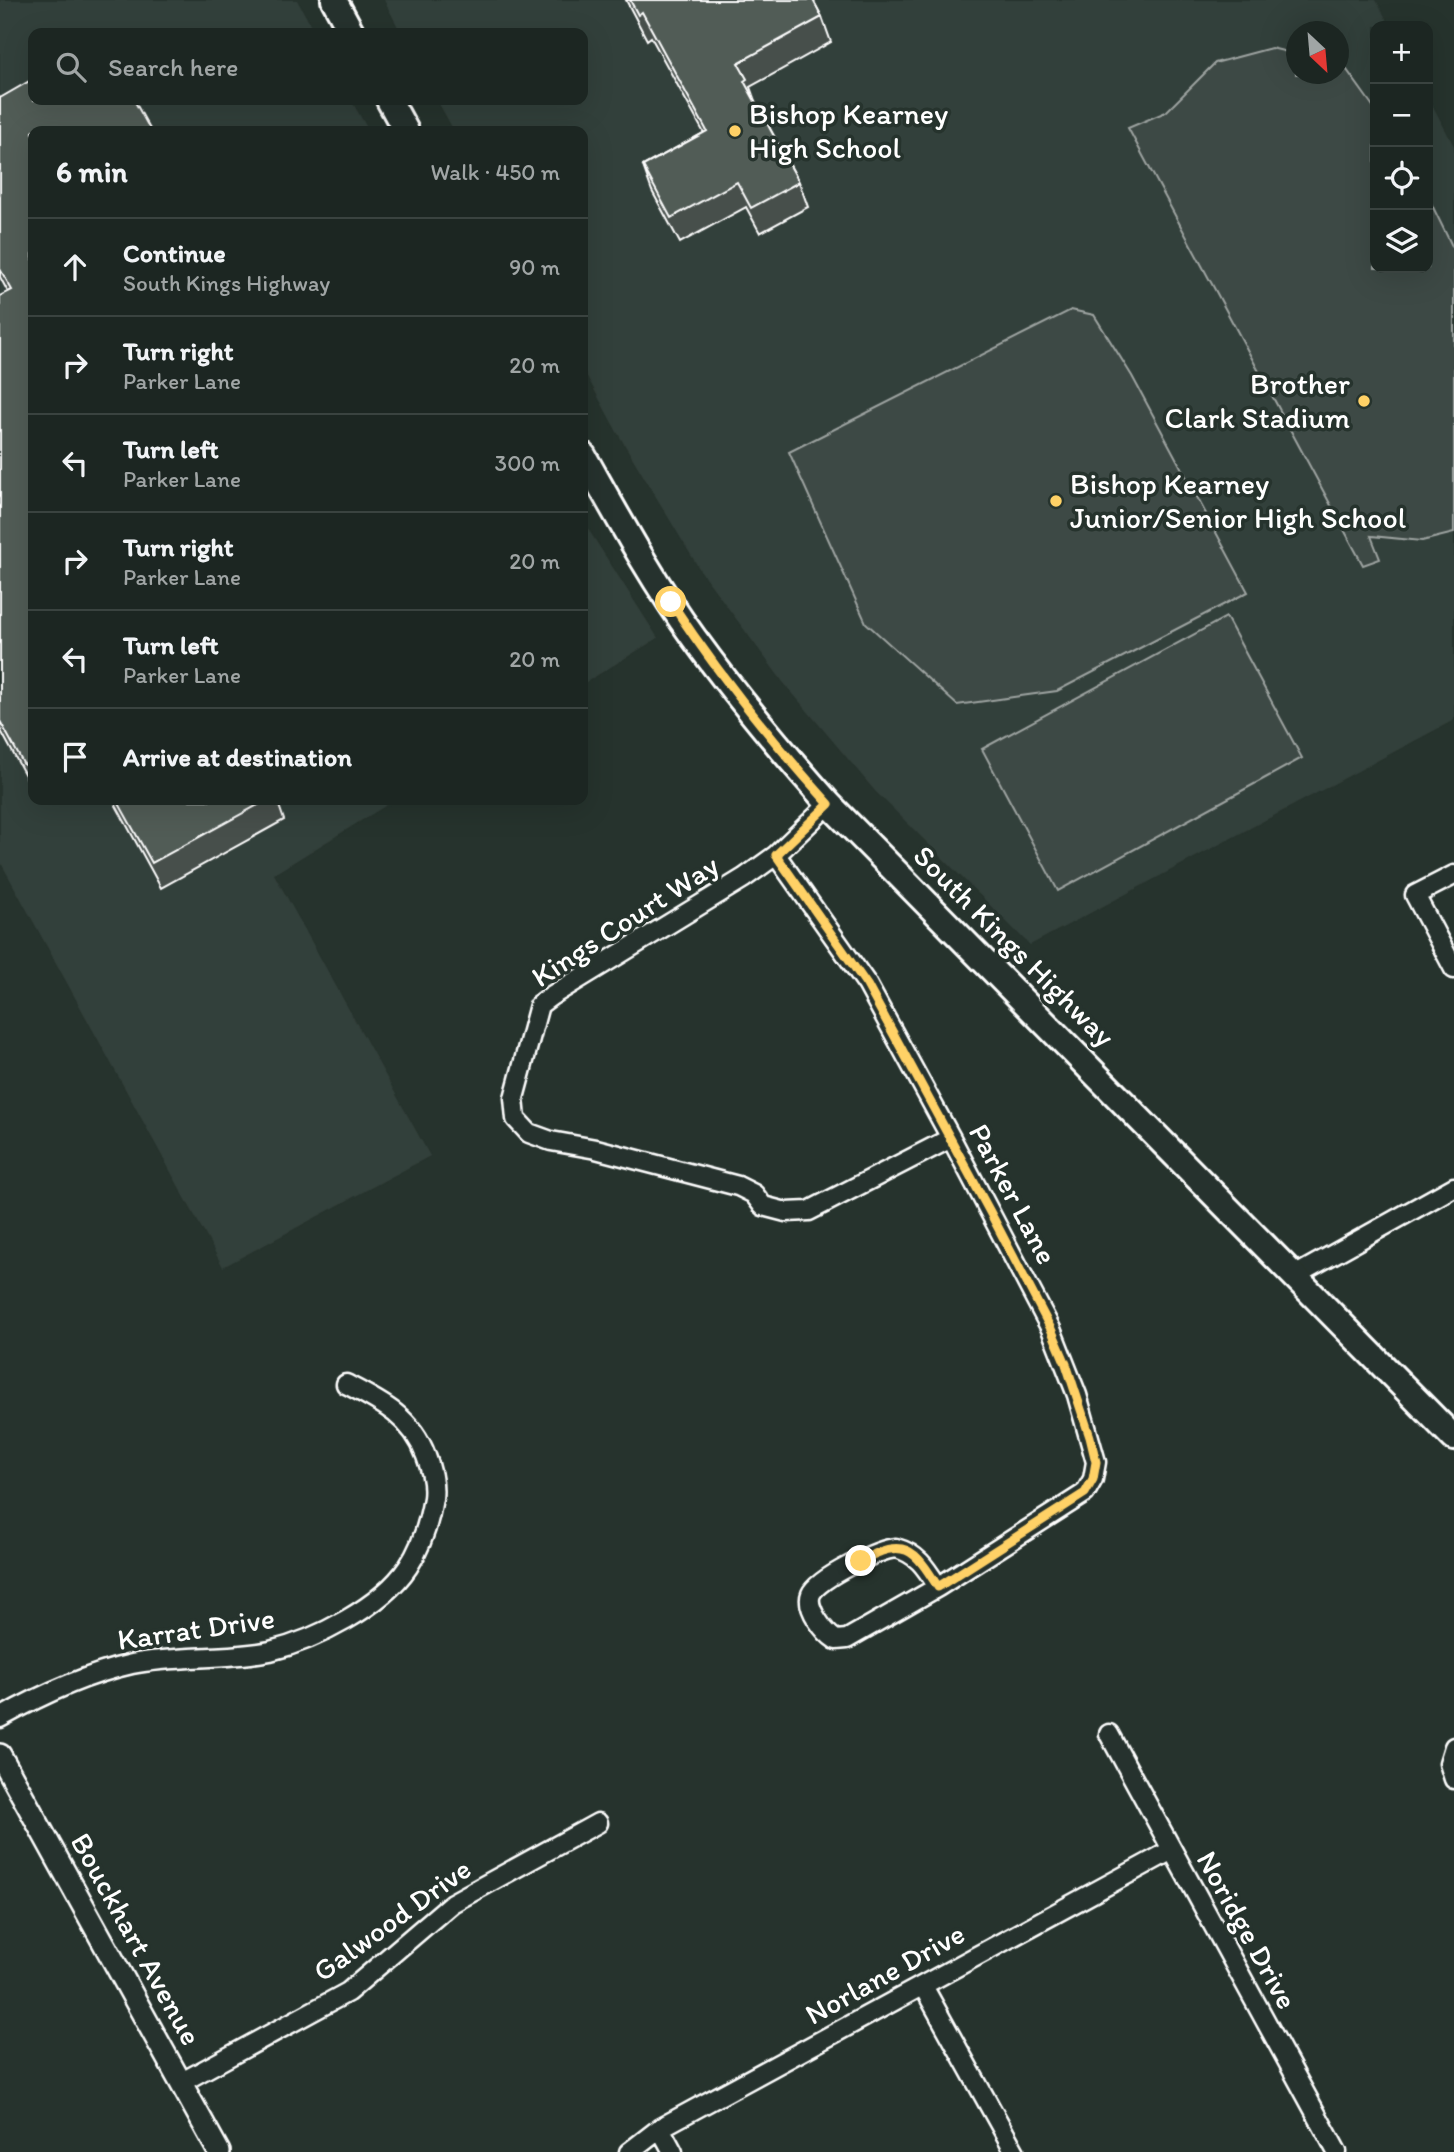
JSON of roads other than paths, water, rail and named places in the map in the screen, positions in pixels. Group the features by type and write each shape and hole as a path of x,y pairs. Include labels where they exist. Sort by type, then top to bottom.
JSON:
{"main road":[{"path":"334,0 349,28"},
{"path":"391,105 403,126"},
{"name":"South Kings Highway","path":"588,464 693,637 763,727 829,804 1454,1438"}],"street":[{"path":"776,855 829,804"},
{"name":"Kings Court Way","path":"776,855 744,878 551,996 539,1006 514,1098 516,1119 529,1133 551,1141 596,1149 738,1186 754,1194 763,1206 786,1212 809,1211 836,1199 951,1138"},
{"name":"Parker Lane","path":"776,855 867,985 951,1138 1051,1329 1077,1395 1096,1462 1093,1479 1085,1493 938,1587 847,1639 836,1640 827,1634 811,1606 810,1596 818,1584 882,1549 896,1548 910,1552 923,1563 938,1587"},
{"path":"1454,875 1415,895 1454,969"},
{"path":"1296,1275 1454,1188"},
{"name":"Karrat Drive","path":"0,1718 23,1705 110,1669 136,1663 244,1654 290,1644 331,1628 384,1593 407,1568 420,1544 430,1517 433,1493 431,1471 422,1445 407,1422 386,1404 346,1384"},
{"name":"Noridge Drive","path":"1110,1734 1337,2152"},
{"path":"1454,1747 1449,1763 1454,1779"},
{"name":"Bouckhart Avenue","path":"0,1755 219,2152"},
{"name":"Galwood Drive","path":"181,2082 348,1992 452,1903 598,1823"},
{"name":"Norlane Drive","path":"629,2152 660,2128 1171,1850"},
{"path":"923,1986 1015,2152"},
{"path":"660,2128 673,2152"}],"place":[{"name":"Bishop Kearney High School","path":"735,131"},
{"name":"Brother Clark Stadium","path":"1364,401"},
{"name":"Bishop Kearney Junior/Senior High School","path":"1056,501"}]}
